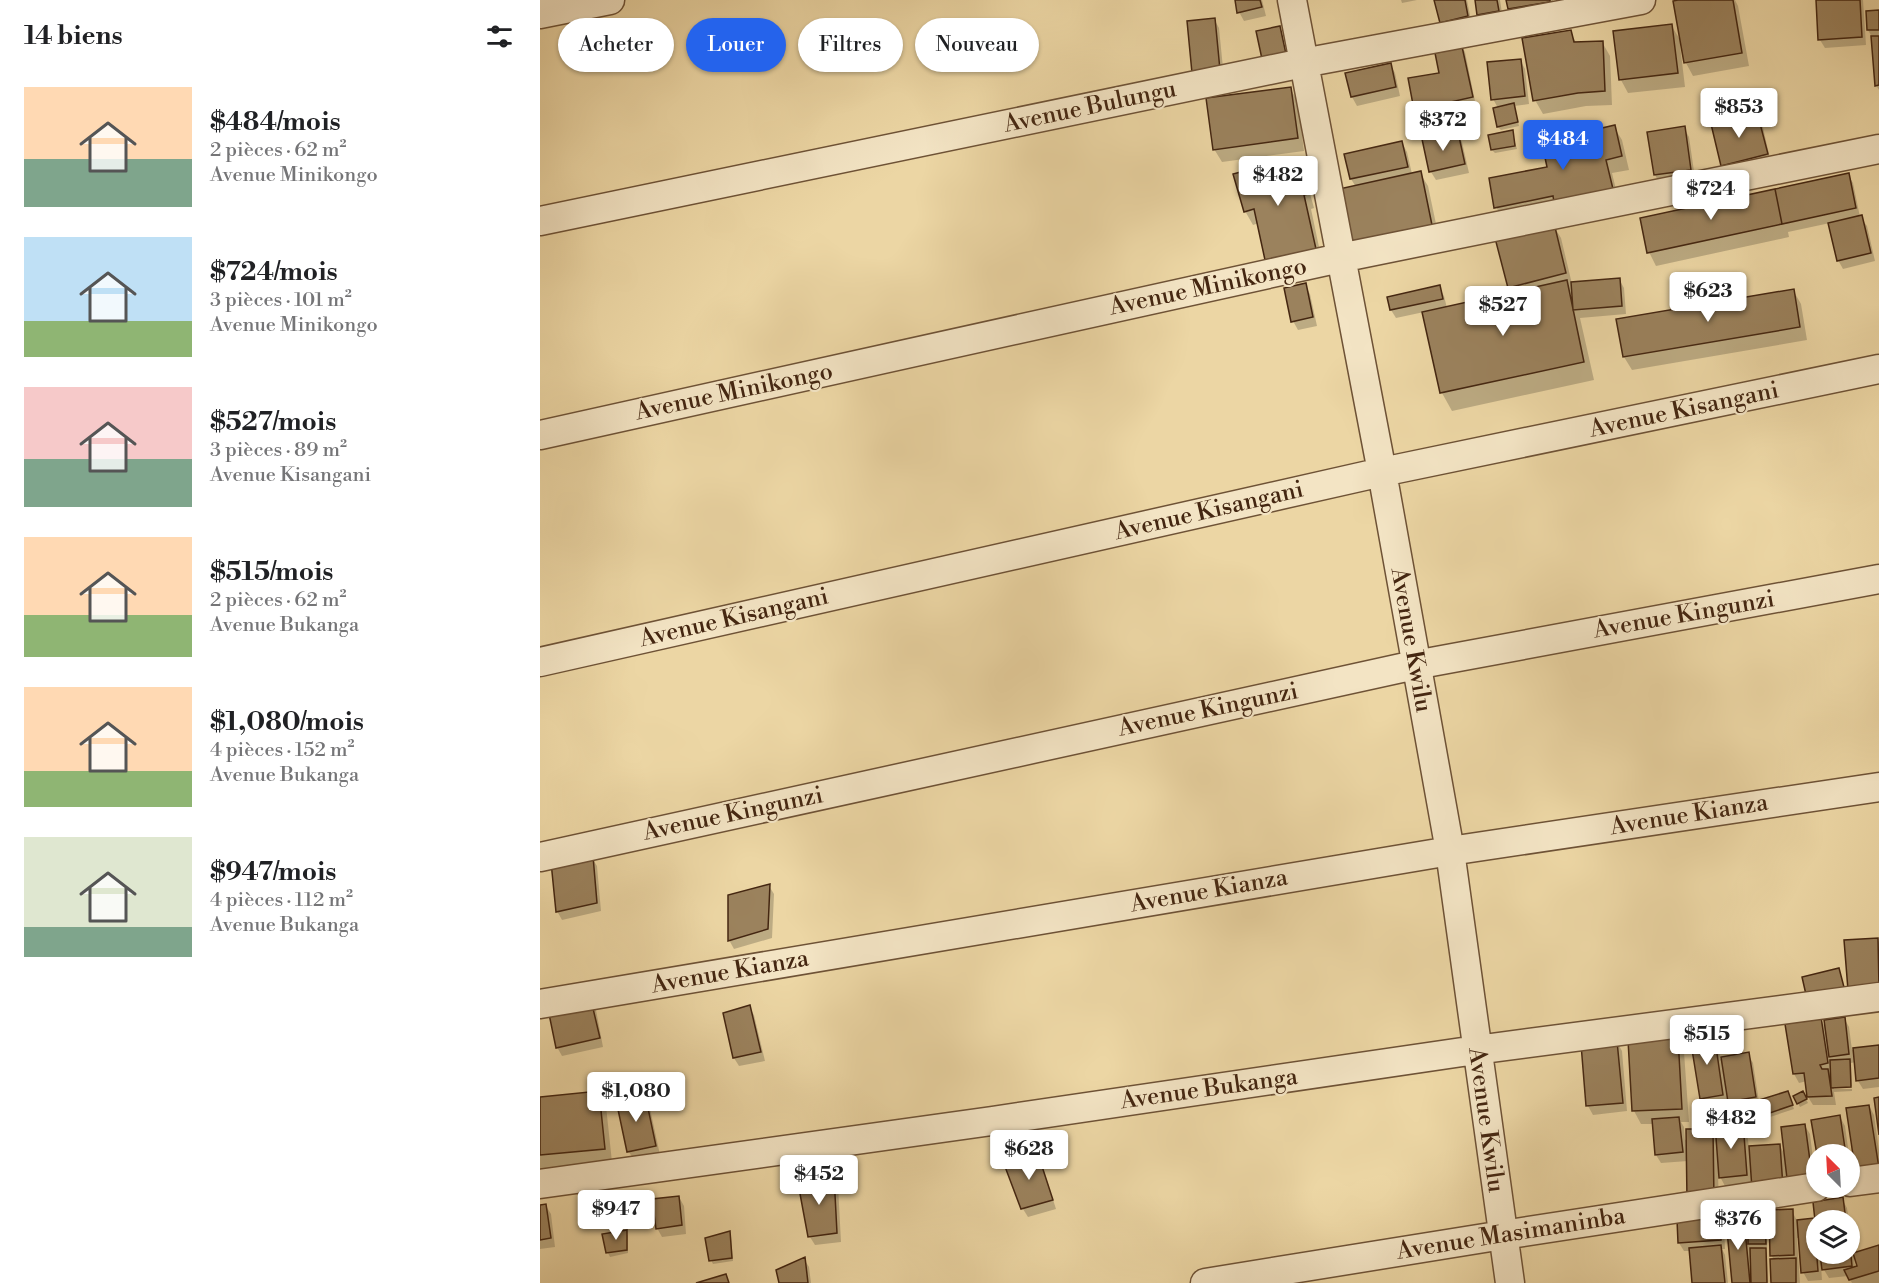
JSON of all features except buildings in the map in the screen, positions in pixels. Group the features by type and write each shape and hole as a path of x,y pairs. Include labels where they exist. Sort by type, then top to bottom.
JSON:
{"street":[{"path":"540,14 610,0"},
{"name":"Avenue Kwilu","path":"1292,0 1382,472 1450,851 1510,1283"},
{"name":"Avenue Bulungu","path":"540,221 1303,63 1641,0"},
{"name":"Avenue Minikongo","path":"540,435 1340,258 1879,149"},
{"name":"Avenue Kisangani","path":"540,662 1382,472 1879,369"},
{"name":"Avenue Kingunzi","path":"540,857 1415,664 1879,579"},
{"name":"Avenue Kianza","path":"540,1004 1450,851 1879,787"},
{"name":"Avenue Bukanga","path":"540,1184 1476,1050 1879,997"},
{"path":"1860,1181 1879,1178"},
{"name":"Avenue Masimaninba","path":"1206,1283 1806,1189"}]}
